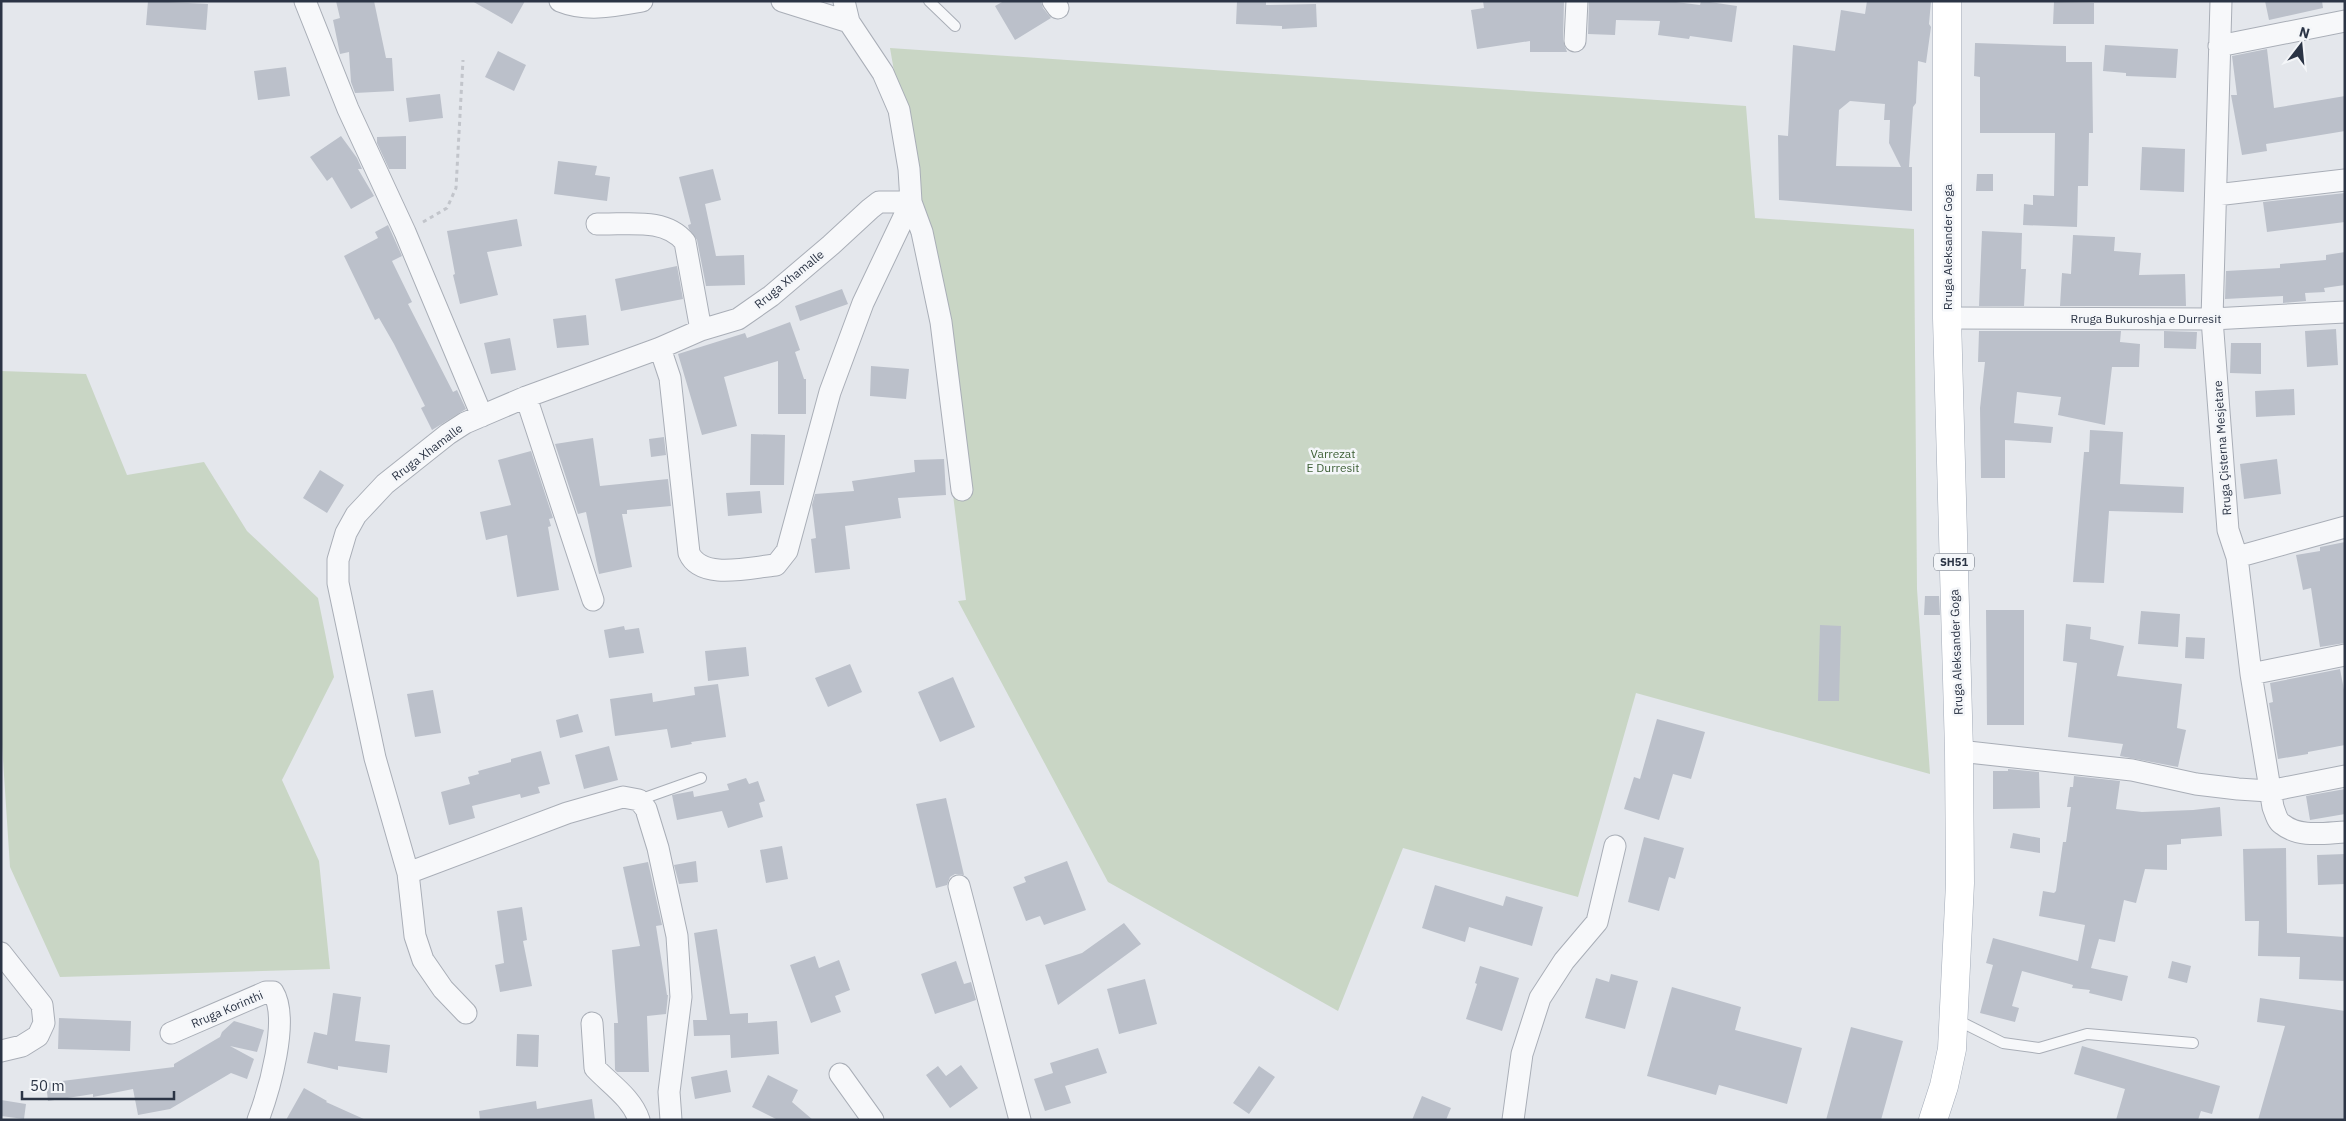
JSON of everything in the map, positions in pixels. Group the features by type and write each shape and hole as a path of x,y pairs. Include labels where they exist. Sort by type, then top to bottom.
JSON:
{"main road":[{"name":"Rruga Aleksander Goga","path":"1933,1120 1944,1086 1952,1049 1960,883 1959,751 1947,318 1947,1"}],"street":[{"path":"305,1 348,109 405,232 482,416"},
{"path":"560,1 572,6 599,8 642,1"},
{"path":"782,1 849,22"},
{"path":"844,1 849,22 882,73 899,110 909,169 911,202 922,232 941,322 962,490"},
{"path":"1575,41 1577,1"},
{"name":"Rruga Çisterna Mesjetare","path":"2221,1 2212,319 2228,530 2238,557 2251,674 2272,807 2281,824 2306,834 2345,832"},
{"path":"2219,46 2345,21"},
{"path":"2216,195 2345,180"},
{"name":"Rruga Xhamalle","path":"466,1013 443,989 423,960 415,936 408,873 375,758 338,583 338,560 346,533 356,515 369,500 426,450 465,423 526,397 660,348 701,330 738,318 756,306 879,202 911,202"},
{"path":"660,348 670,378 689,553 693,561 700,567 710,570 776,565 787,551 830,392 863,303 911,202"},
{"path":"597,224 661,225 677,232 685,242 701,330"},
{"name":"Rruga Bukuroshja e Durresit","path":"1947,318 2212,319 2345,312"},
{"path":"526,397 593,600"},
{"path":"2238,557 2345,527"},
{"path":"2251,674 2345,655"},
{"path":"1959,751 2132,770 2196,784 2269,791 2345,776"},
{"path":"408,873 567,813 623,797 638,800 646,809 656,840 677,936 681,997 669,1092 671,1120"},
{"path":"1513,1120 1522,1054 1540,998 1564,961 1597,922 1615,846"},
{"path":"959,886 1020,1120"},
{"path":"1,953 42,1005 44,1023 38,1036 22,1046 1,1051"},
{"path":"1,977 26,984"},
{"name":"Rruga Korinthi","path":"171,1033 266,992 273,992 279,1007 277,1048 269,1090 258,1120"},
{"path":"592,1023 595,1068 636,1110 639,1120"},
{"path":"840,1074 873,1120"}],"lane":[{"path":"929,1 955,26"},
{"path":"638,800 701,778"},
{"path":"1954,1019 2003,1043 2039,1048 2087,1034 2193,1043"}],"path":[{"path":"405,232 447,208 456,188 463,60"}],"green space":[{"name":"Varrezat E Durresit","path":"890,48 1746,106 1755,218 1914,229 1917,589 1930,774 1636,693 1578,897 1403,848 1338,1011 1108,882 958,601 966,600 917,203"},
{"path":"1,371 86,374 127,475 204,462 247,531 318,598 334,677 282,780 319,861 330,969 60,977 10,867 1,729"}],"building":[{"path":"148,1 208,4 206,30 146,25"},
{"path":"336,1 374,1 386,58 392,58 394,91 355,93 351,82 349,52 340,54 333,20 340,18"},
{"path":"472,1 525,1 512,24"},
{"path":"1004,1 1041,1 1043,8 1051,18 1015,40 995,6"},
{"path":"1237,1 1266,1 1266,5 1316,4 1317,27 1282,29 1282,26 1236,24"},
{"path":"1483,1 1564,1 1563,40 1567,52 1530,52 1530,41 1477,49 1471,10 1484,8"},
{"path":"1589,1 1668,1 1700,5 1701,1 1703,1 1737,6 1732,42 1690,36 1689,39 1658,35 1660,21 1616,20 1615,35 1588,34"},
{"path":"1867,1 1931,1 1929,24 1931,27 1926,63 1918,61 1916,103 1913,107 1909,167 1912,167 1912,211 1779,200 1778,135 1788,136 1793,45 1835,51 1841,10 1865,14","holes":["1850,101 1885,104 1884,120 1890,120 1889,143 1901,167 1836,166 1839,110"]},
{"path":"2265,1 2322,1 2323,8 2269,20"},
{"path":"2054,2 2094,3 2094,24 2053,24"},
{"path":"1975,43 2066,46 2066,62 2092,62 2093,133 2089,133 2088,186 2078,186 2077,227 2023,225 2024,204 2033,205 2033,195 2054,196 2055,133 1980,133 1980,77 1974,76"},
{"path":"2105,45 2178,49 2176,78 2126,76 2126,73 2103,71"},
{"path":"2267,49 2274,108 2345,96 2345,131 2266,144 2267,151 2242,155 2231,95 2237,95 2232,56"},
{"path":"498,51 526,65 514,91 485,77"},
{"path":"286,67 290,96 258,100 254,71"},
{"path":"440,94 443,118 409,122 406,98"},
{"path":"341,136 357,158 362,169 358,169 374,196 351,209 332,177 327,181 310,157"},
{"path":"406,136 406,169 389,169 377,143 377,137"},
{"path":"2142,147 2185,149 2184,192 2140,190"},
{"path":"558,161 597,166 595,175 610,177 607,201 554,194"},
{"path":"713,169 721,200 705,204 716,256 744,255 745,285 706,286 697,240 689,229 688,225 691,224 679,177"},
{"path":"1977,174 1993,174 1993,191 1976,191"},
{"path":"2345,193 2345,222 2267,232 2263,202"},
{"path":"517,219 522,246 487,252 498,295 460,304 453,275 455,274 447,231"},
{"path":"388,225 402,256 392,261 412,302 408,304 453,392 457,390 466,409 432,430 421,408 425,406 394,344 379,318 375,320 344,256 378,238 375,232"},
{"path":"1982,231 2022,233 2021,269 2026,269 2024,306 1979,306"},
{"path":"2073,235 2115,237 2114,251 2141,253 2139,275 2185,274 2186,306 2060,306 2062,273 2071,274"},
{"path":"2345,252 2345,285 2324,288 2325,292 2305,293 2306,301 2283,303 2283,296 2225,299 2226,271 2280,268 2280,264 2326,260 2326,255"},
{"path":"677,266 683,299 621,311 615,279"},
{"path":"842,289 848,304 800,321 795,306"},
{"path":"586,315 589,345 557,348 553,319"},
{"path":"790,322 800,350 795,352 804,379 806,379 806,414 778,414 778,361 724,377 737,426 702,435 678,354 745,333 747,338"},
{"path":"2336,329 2338,365 2307,367 2305,331"},
{"path":"1979,331 2121,331 2120,342 2140,344 2139,367 2112,367 2105,425 2058,415 2061,397 2017,392 2014,423 2053,427 2051,443 2005,440 2005,478 1981,478 1980,408 1985,362 1978,362"},
{"path":"2164,331 2197,332 2196,349 2164,348"},
{"path":"510,338 516,370 491,374 484,343"},
{"path":"2231,343 2261,343 2261,374 2230,373"},
{"path":"871,366 909,369 906,399 870,396"},
{"path":"2294,389 2295,415 2256,417 2255,391"},
{"path":"2090,430 2123,432 2120,484 2184,487 2183,513 2109,511 2104,583 2073,582 2084,452 2089,452"},
{"path":"751,434 785,435 784,485 750,485"},
{"path":"664,437 666,455 651,457 649,439"},
{"path":"593,438 600,486 668,479 671,506 627,510 627,514 622,514 632,567 599,574 586,512 578,514 555,444"},
{"path":"531,451 553,518 549,519 551,526 548,527 559,590 517,597 507,535 486,540 480,512 511,505 498,460"},
{"path":"944,459 946,495 898,498 901,518 845,526 850,569 815,573 811,539 816,538 812,505 815,494 854,491 852,481 915,472 914,460"},
{"path":"2277,459 2281,494 2244,499 2240,464"},
{"path":"320,470 344,485 327,513 303,498"},
{"path":"760,491 762,513 728,516 726,493"},
{"path":"2345,542 2345,643 2320,647 2311,588 2303,590 2296,555 2320,551 2320,547"},
{"path":"1925,596 1939,596 1940,615 1924,615"},
{"path":"1986,610 2024,610 2024,725 1987,725"},
{"path":"2141,611 2180,614 2178,647 2138,644"},
{"path":"2066,624 2091,627 2090,639 2124,646 2117,676 2182,684 2177,728 2186,730 2178,767 2120,756 2123,744 2068,737 2077,663 2063,661"},
{"path":"1820,625 1841,626 1839,701 1818,701"},
{"path":"624,626 625,630 639,628 644,653 609,658 604,630"},
{"path":"2186,637 2205,638 2204,659 2185,658"},
{"path":"746,647 749,676 708,681 705,651"},
{"path":"850,664 862,692 828,707 815,678"},
{"path":"2340,669 2345,695 2345,745 2278,759 2269,703 2273,702 2270,683"},
{"path":"953,677 975,727 940,742 918,692"},
{"path":"718,684 726,737 691,742 692,744 671,748 667,729 615,736 610,699 652,693 653,702 695,695 694,687"},
{"path":"433,690 441,733 415,737 407,694"},
{"path":"578,714 583,732 560,738 556,720"},
{"path":"1657,719 1705,732 1691,779 1673,774 1659,820 1624,809 1634,777 1640,779"},
{"path":"609,746 618,780 584,789 575,755"},
{"path":"541,751 550,784 538,787 540,793 521,798 520,794 472,806 475,818 449,825 441,792 470,784 468,777 479,774 478,771"},
{"path":"2008,769 2039,772 2040,808 1993,809 1993,771 2008,771"},
{"path":"2074,776 2120,781 2116,809 2142,812 2220,807 2222,836 2181,839 2181,844 2167,845 2167,870 2145,869 2136,903 2124,900 2115,942 2099,939 2091,968 2128,976 2122,1001 2089,993 2090,990 2072,988 2073,985 2022,971 2012,1006 2019,1008 2015,1022 1980,1013 1993,965 1986,963 1993,938 2078,961 2085,925 2039,916 2043,891 2054,893 2056,891 2063,842 2066,842 2071,807 2067,807"},
{"path":"746,778 749,784 758,781 765,801 759,803 763,817 728,828 722,811 677,820 672,795 693,791 694,797 729,790 727,784"},
{"path":"2345,789 2345,814 2310,820 2306,796"},
{"path":"946,798 964,875 955,874 950,877 947,885 936,888 916,804"},
{"path":"2013,833 2040,838 2040,853 2010,848"},
{"path":"1644,837 1684,848 1675,879 1669,877 1659,911 1628,902"},
{"path":"782,846 788,879 766,883 760,850"},
{"path":"2286,848 2287,933 2345,937 2345,981 2299,979 2300,957 2258,956 2259,921 2245,921 2243,849"},
{"path":"2345,854 2345,884 2318,885 2317,855"},
{"path":"696,861 698,882 679,884 674,865"},
{"path":"1067,861 1086,910 1044,925 1040,916 1026,921 1013,887 1026,882 1024,877"},
{"path":"648,862 662,925 656,926 668,995 666,1014 647,1016 649,1072 617,1072 615,1070 614,1023 618,1023 612,950 640,946 623,867"},
{"path":"1435,885 1503,906 1506,896 1543,907 1532,946 1469,927 1465,942 1422,928"},
{"path":"522,907 527,940 523,941 532,986 500,992 495,965 504,963 497,911"},
{"path":"1124,923 1141,944 1058,1005 1045,965 1082,953"},
{"path":"717,929 730,1014 748,1013 748,1023 777,1021 779,1054 731,1058 730,1035 694,1036 693,1020 707,1020 694,933"},
{"path":"815,956 819,968 839,960 850,990 835,996 841,1012 811,1023 790,965"},
{"path":"956,961 964,984 971,982 976,1000 935,1014 921,974"},
{"path":"2172,961 2191,966 2187,983 2168,978"},
{"path":"1480,966 1519,978 1502,1031 1466,1019 1477,984 1475,983"},
{"path":"1611,974 1638,981 1625,1029 1585,1018 1596,978 1609,982"},
{"path":"1145,979 1157,1024 1119,1034 1107,989"},
{"path":"1672,987 1741,1007 1735,1030 1802,1048 1787,1104 1719,1085 1716,1095 1647,1076"},
{"path":"333,993 361,997 355,1041 390,1045 387,1073 338,1066 338,1070 307,1063 314,1032 327,1035"},
{"path":"2260,998 2345,1011 2345,1120 2258,1120 2285,1026 2257,1022"},
{"path":"59,1018 131,1021 130,1051 58,1049"},
{"path":"234,1021 264,1030 257,1052 230,1046 254,1059 247,1079 231,1073 170,1109 138,1115 133,1089 93,1097 93,1094 48,1101 46,1083 174,1067 174,1064 220,1037 222,1032"},
{"path":"1851,1027 1903,1041 1881,1120 1826,1120"},
{"path":"517,1034 539,1035 538,1067 516,1066"},
{"path":"2082,1046 2220,1086 2212,1114 2201,1111 2198,1120 2116,1120 2125,1089 2074,1074"},
{"path":"1098,1048 1107,1073 1065,1086 1071,1103 1045,1111 1034,1079 1053,1073 1050,1063"},
{"path":"961,1065 978,1088 950,1108 926,1075 938,1066 946,1076"},
{"path":"1259,1066 1275,1077 1249,1114 1233,1103"},
{"path":"727,1070 731,1092 695,1099 691,1077"},
{"path":"768,1075 798,1090 792,1102 813,1120 778,1120 752,1107"},
{"path":"304,1088 326,1102 366,1120 286,1120"},
{"path":"1422,1096 1451,1108 1446,1120 1412,1120"},
{"path":"592,1099 595,1120 480,1120 479,1111 536,1101 537,1109"},
{"path":"1,1100 26,1104 24,1119 1,1116"}]}
